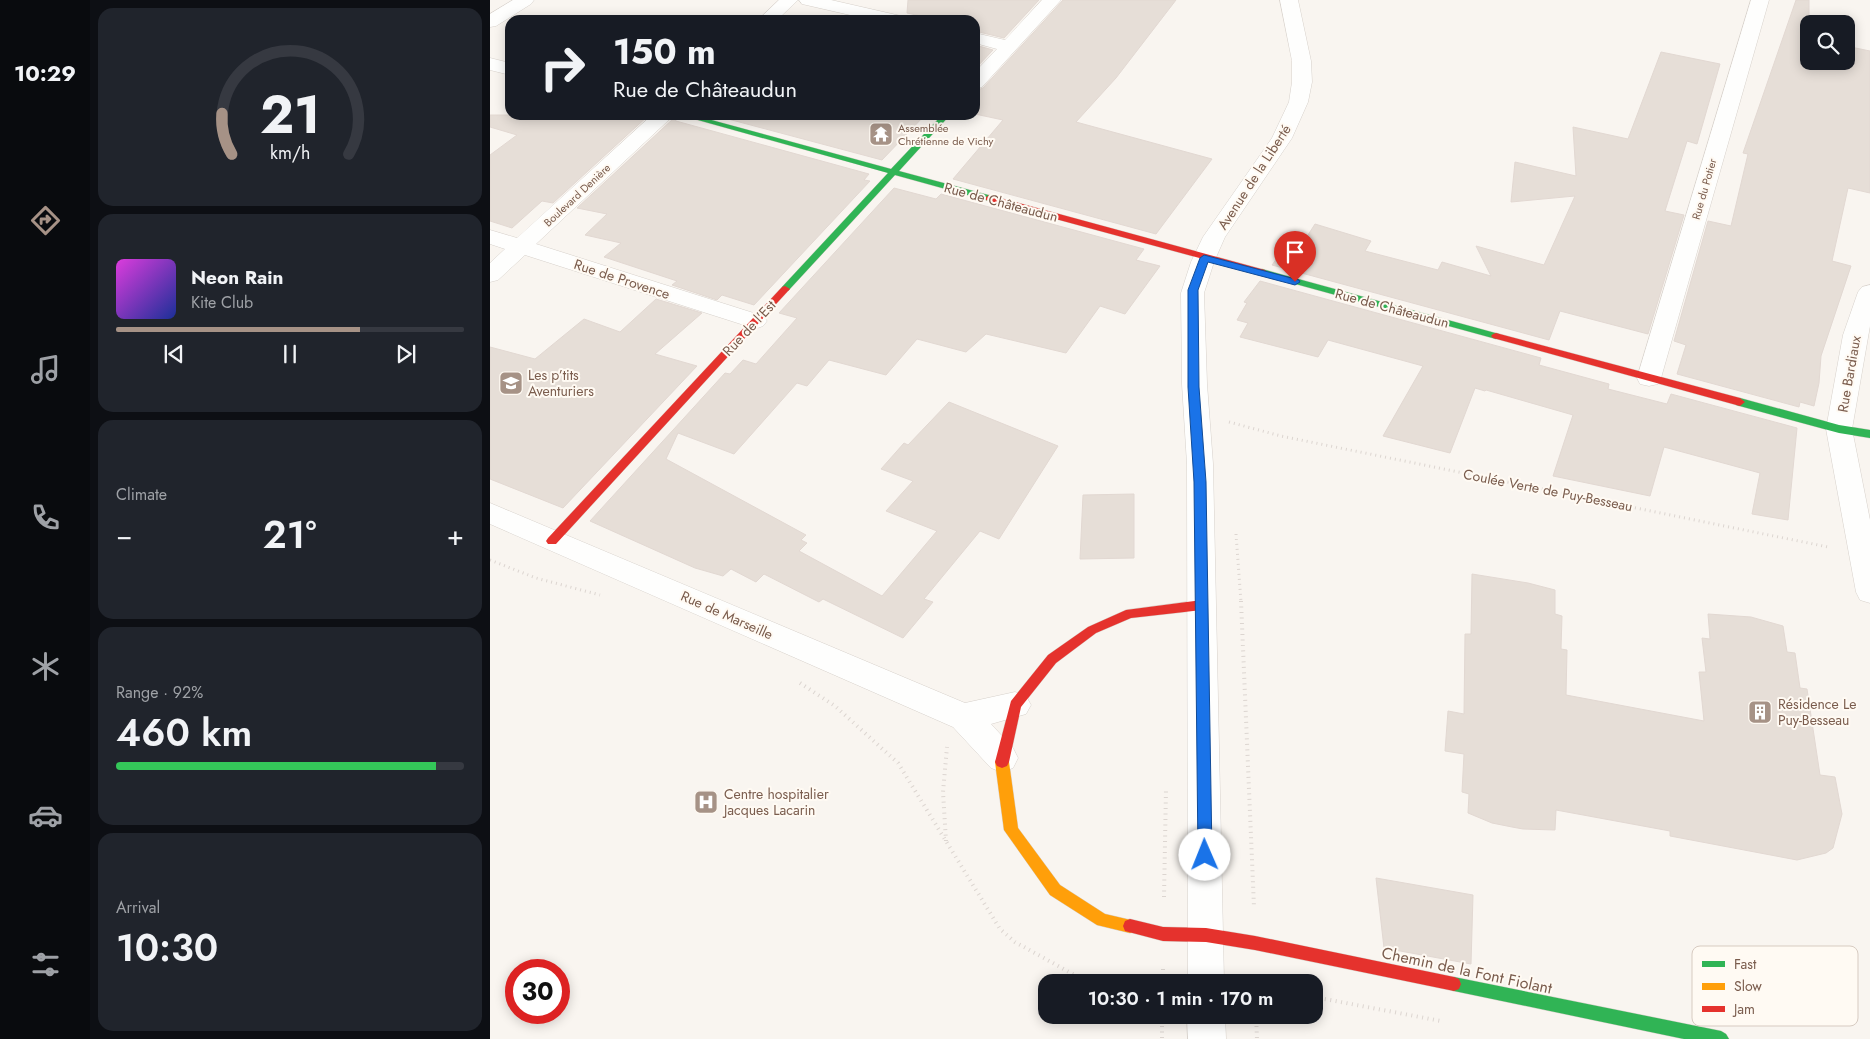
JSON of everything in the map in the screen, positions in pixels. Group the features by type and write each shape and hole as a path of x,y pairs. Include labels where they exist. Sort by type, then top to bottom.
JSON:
{"street":[{"path":"490,22 525,0"},
{"path":"772,15 789,0"},
{"path":"808,0 873,15"},
{"path":"980,78 1052,0"},
{"name":"Avenue de la Liberté","path":"1206,974 1200,464 1194,387 1193,290 1204,258 1222,223 1286,132 1297,105 1302,83 1302,61 1289,0"},
{"name":"Rue du Potier","path":"1649,378 1760,0"},
{"path":"980,39 1009,46"},
{"path":"490,64 505,68"},
{"name":"Boulevard Denière","path":"490,275 659,120"},
{"name":"Rue de Châteaudun","path":"702,120 1204,258 1840,429"},
{"name":"Rue de l'Est","path":"552,541 941,120"},
{"name":"Rue de Provence","path":"490,237 755,321"},
{"name":"Rue Bardiaux","path":"1870,292 1855,335 1840,429 1870,592"},
{"path":"1840,429 1870,434"},
{"name":"Rue de Marseille","path":"490,513 964,717 1002,758"},
{"path":"1002,758 1015,705 1052,659 1092,630 1130,613 1202,605"},
{"path":"964,717 1015,705"},
{"name":"Chemin de la Font Fiolant","path":"1002,758 1011,830 1055,890 1102,920 1164,934 1206,935 1255,943 1722,1039"},
{"path":"1206,1024 1207,1039"}],"path":[{"name":"Coulée Verte de Puy-Besseau","path":"1227,431 1226,421 1281,436 1862,554"},
{"path":"1235,526 1242,612 1255,943"},
{"path":"490,560 536,578 602,596"},
{"path":"795,680 835,706 898,763 1000,930 1015,942 1073,974"},
{"path":"1323,999 1448,1022"},
{"path":"1162,1024 1162,1039"},
{"path":"1256,1024 1257,1039"}],"building":[{"path":"908,0 1039,0 1004,38 980,32 980,15 916,15 907,13"},
{"path":"1063,0 1176,0 1116,78 1076,122 1212,159 1156,234 953,179 1003,120 980,115 980,89"},
{"path":"1796,0 1809,0 1809,15 1800,15 1800,70 1855,70 1855,48 1870,51 1870,193 1848,188 1832,261 1851,266 1821,356 1819,383 1814,406 1800,402 1799,407 1677,374 1686,345 1674,341 1708,221 1731,226 1748,154 1743,153"},
{"path":"980,46 993,50 980,64"},
{"path":"1661,52 1720,64 1697,144 1687,141 1665,211 1684,215 1648,334 1560,311 1549,340 1272,265 1286,246 1299,249 1315,224 1371,241 1365,251 1438,270 1442,262 1491,276 1476,246 1544,265 1575,196 1511,202 1515,162 1576,176 1573,127 1628,139"},
{"path":"490,115 505,115 505,120 644,120 553,203 542,201 512,228 490,221 490,155 517,135 490,127"},
{"path":"672,120 869,174 864,180 870,181 754,305 722,295 717,300 672,285 677,281 604,257 621,243 585,235 607,214 577,208"},
{"path":"732,120 920,120 882,160"},
{"path":"894,188 936,199 941,194 1144,249 1136,260 1160,266 1125,314 1100,306 1066,353 986,334 966,352 917,339 886,375 829,360 807,386 797,383 734,454 678,433 666,459 806,535 801,540 807,543 799,551 882,596 937,531 886,511 913,481 881,469 904,443 908,445 949,402 1058,446 999,539 980,531 924,599 933,602 903,638 823,599 819,602 764,574 756,582 731,569 723,576 695,568 590,521 725,373 730,374 743,360 756,364 797,318 779,313"},
{"path":"1260,281 1541,358 1539,365 1609,384 1608,389 1667,404 1671,394 1797,428 1788,520 1752,514 1760,473 1664,447 1650,496 1553,476 1573,415 1486,390 1475,388 1450,453 1383,436 1423,366 1328,340 1318,357 1240,337 1248,323 1237,320 1247,303 1244,302"},
{"path":"656,299 702,313 655,354 697,366 563,508 490,479 490,347 535,359 584,319 620,332"},
{"path":"1134,494 1134,558 1080,559 1083,495"},
{"name":"Résidence Le Puy-Besseau","path":"1472,574 1528,583 1555,590 1555,614 1562,616 1561,649 1567,650 1566,695 1704,721 1699,672 1706,672 1702,638 1710,639 1708,614 1751,617 1783,626 1787,652 1795,653 1800,688 1807,689 1820,775 1835,777 1842,814 1833,848 1826,853 1797,860 1670,836 1670,831 1556,810 1555,830 1512,827 1492,823 1468,813 1469,794 1462,792 1464,754 1445,751 1448,711 1464,714 1465,634 1471,634"},
{"path":"1376,878 1473,895 1471,964 1384,948"}],"traffic: fast":[{"path":"702,120 989,198"},
{"path":"785,289 941,120"},
{"path":"1262,272 1496,336"},
{"path":"1740,402 1839,429 1870,434"},
{"path":"1454,984 1721,1039"}],"traffic: slow":[{"path":"1002,762 1011,830 1055,890 1102,920 1130,926"}],"traffic: jam":[{"path":"989,198 1262,272"},
{"path":"552,541 785,289"},
{"path":"1496,336 1740,402"},
{"path":"1002,762 1015,705 1052,659 1092,630 1130,613 1202,605"},
{"path":"1130,926 1163,934 1206,935 1255,943 1454,984"}],"place":[{"name":"Assemblée Chrétienne de Vichy","path":"881,134"},
{"name":"Les p’tits Aventuriers","path":"511,383"},
{"name":"Résidence Le Puy-Besseau","path":"1760,712"},
{"name":"Centre hospitalier Jacques Lacarin","path":"706,802"}],"route":[{"path":"1205,855 1200,464 1194,387 1193,290 1204,258 1295,282"}]}
